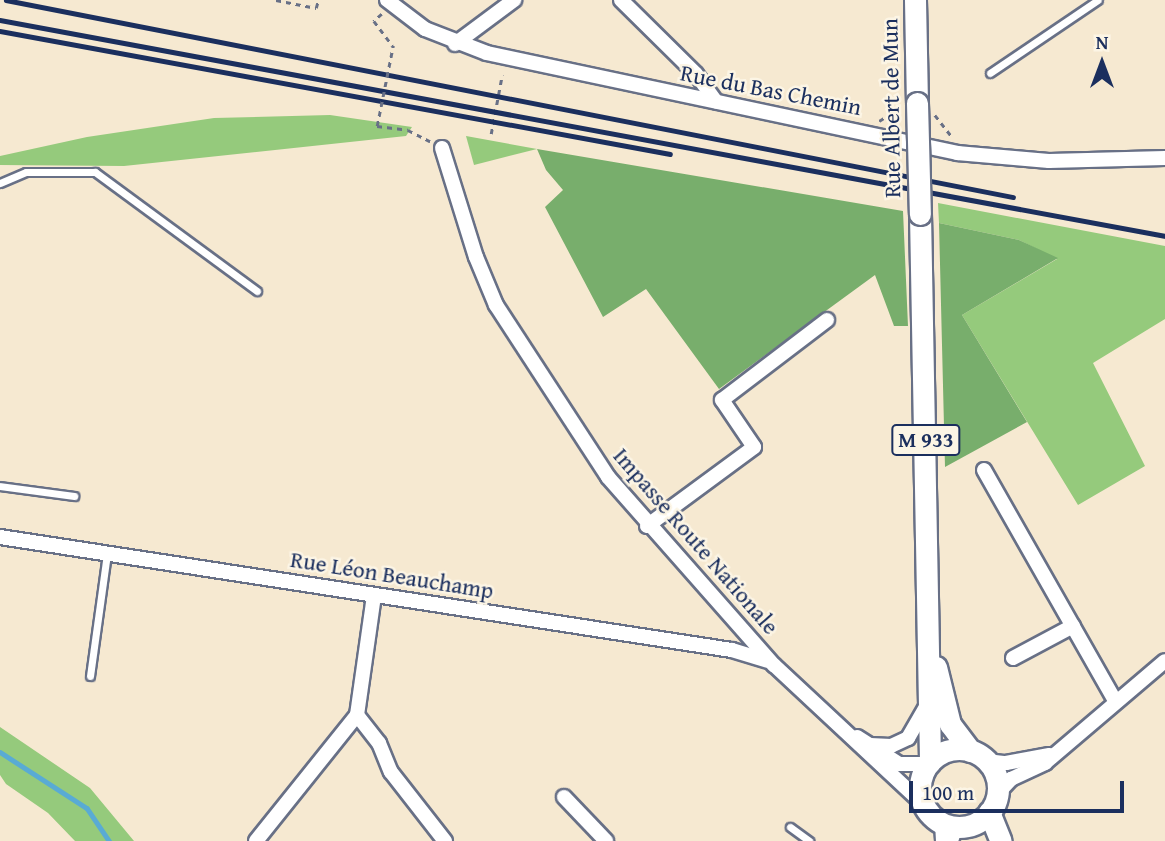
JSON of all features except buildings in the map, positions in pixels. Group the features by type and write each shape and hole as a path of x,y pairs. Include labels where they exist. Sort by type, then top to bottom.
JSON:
{"main road":[{"name":"Rue Albert de Mun","path":"915,0 930,621"},
{"name":"M 933","path":"929,763 927,694 930,621"},
{"name":"M 933","path":"930,621 950,724 978,756"},
{"path":"984,841 951,831 925,806 920,787 929,763 950,750 978,756 995,776 993,803 1001,841"},
{"path":"951,831 993,803"}],"street":[{"name":"Rue du Bas Chemin","path":"387,0 410,19 455,44 716,102 980,156 1049,161 1165,158"},
{"path":"455,44 514,0"},
{"path":"621,0 696,74 716,102"},
{"name":"Impasse Route Nationale","path":"442,148 476,257 500,313 582,441 647,526 774,665 925,806"},
{"path":"647,526 754,447 722,400 827,320"},
{"path":"984,470 1115,701"},
{"name":"Rue Léon Beauchamp","path":"0,537 732,650 774,665"},
{"path":"256,841 357,715 374,595"},
{"path":"1013,659 1073,626"},
{"path":"993,803 1011,779 1056,752 1165,661"},
{"path":"869,745 891,746 908,738 920,723 927,694"},
{"path":"357,715 379,743 391,772 445,841"},
{"name":"Impasse Route Nationale","path":"833,721 903,766 929,763"},
{"path":"978,756 1006,763 1056,752"},
{"path":"564,797 602,840"}],"lane":[{"path":"990,73 1098,0"},
{"path":"0,183 26,172 95,172 257,291"},
{"path":"0,486 74,496"},
{"path":"90,676 107,554"},
{"path":"790,827 809,841"}],"path":[{"path":"276,0 316,8 318,1"},
{"path":"374,21 393,46 377,126 408,130 442,148"},
{"path":"491,134 502,75"},
{"path":"877,122 919,107 953,138"}],"green space":[{"path":"330,115 412,127 406,136 124,166 0,165 0,156 87,137 214,118"},
{"path":"466,136 537,149 474,165"},
{"path":"537,149 903,211 908,326 894,326 875,275 719,389 646,289 603,317 545,207 563,190 546,170"},
{"path":"938,203 1165,246 1165,319 1093,363 1145,466 1078,505 962,315 1057,259 1019,240 939,223"},
{"path":"939,223 1019,240 1058,258 962,315 1027,422 945,467"},
{"path":"0,727 90,788 134,841 75,841 48,813 6,784 0,775"}],"waterway":[{"path":"0,752 87,808 109,841"}],"railway":[{"path":"6,0 1013,197"},
{"path":"0,20 1165,236"},
{"path":"0,31 670,154"}]}
